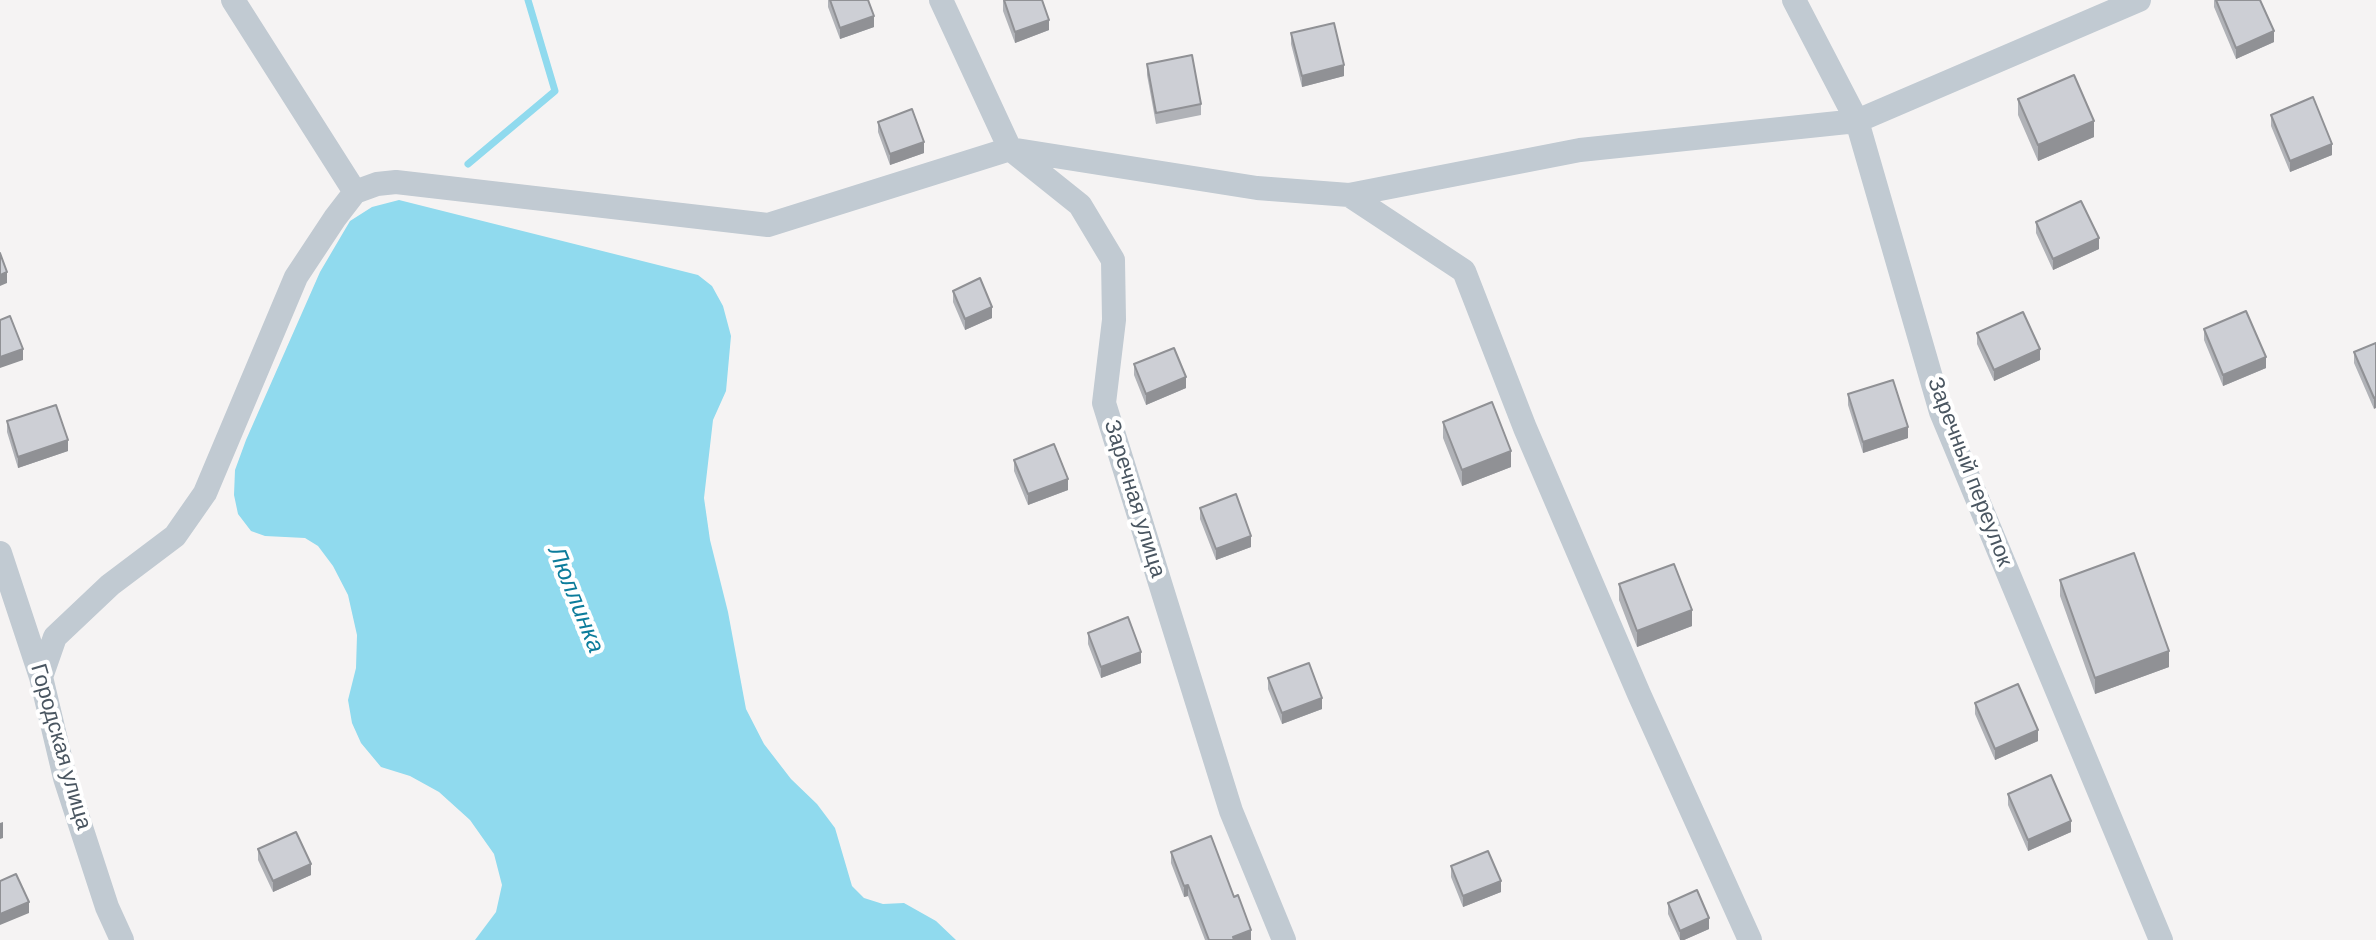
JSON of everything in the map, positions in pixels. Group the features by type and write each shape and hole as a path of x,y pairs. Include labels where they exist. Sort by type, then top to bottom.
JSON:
{"street":[{"path":"233,0 355,192"},
{"name":"Заречная улица","path":"941,0 1010,149 1080,205 1113,260 1114,320 1104,403 1231,811 1284,940"},
{"name":"Заречный переулок","path":"1794,0 1857,121 1941,412 2161,940"},
{"path":"41,677 55,637 110,585 175,536 205,493 296,277 355,192 377,184 396,182 768,225 1010,149 1257,188 1349,195 1580,150 1857,121 2139,0"},
{"path":"1349,195 1464,271 1525,428 1750,940"},
{"name":"Городская улица","path":"0,553 41,677 65,778 107,907 122,940"}],"water":[{"path":"399,200 698,275 712,286 723,306 731,336 726,391 713,420 704,498 746,709 764,744 835,828 852,886 864,898 883,904 904,903 936,921 956,940 475,940 496,912 502,885 494,854 470,820 439,792 410,776 381,767 361,743 352,723 348,700 356,668 357,635 348,595 318,546 305,538 265,536 251,531 238,514 234,495 235,470 246,440 320,272 350,221 372,207"}],"building":[{"path":"830,0 868,0 874,16 840,28"},
{"path":"1004,0 1042,0 1049,20 1015,32"},
{"path":"2216,0 2260,0 2274,31 2236,48"},
{"path":"1334,23 1344,65 1302,76 1291,33"},
{"path":"1192,55 1201,104 1156,113 1147,64"},
{"path":"2074,75 2094,121 2038,145 2018,99"},
{"path":"2313,97 2332,144 2290,161 2271,115"},
{"path":"912,109 924,142 890,154 878,122"},
{"path":"2081,201 2099,238 2053,259 2036,222"},
{"path":"0,253 7,272 0,275"},
{"path":"980,278 992,307 965,319 953,291"},
{"path":"2246,311 2266,357 2223,375 2204,329"},
{"path":"2023,312 2040,349 1994,370 1977,333"},
{"path":"10,316 23,349 0,357 0,320"},
{"path":"2376,343 2376,397 2374,398 2354,352"},
{"path":"1174,348 1186,377 1146,394 1134,364"},
{"path":"1893,380 1908,427 1863,442 1848,394"},
{"path":"1492,402 1511,451 1462,470 1443,422"},
{"path":"56,405 68,440 18,457 7,421"},
{"path":"1054,444 1068,479 1028,494 1014,460"},
{"path":"1236,494 1251,536 1216,549 1200,508"},
{"path":"2134,553 2169,651 2095,678 2060,580"},
{"path":"1674,564 1692,610 1637,631 1619,584"},
{"path":"1128,617 1141,652 1101,667 1088,633"},
{"path":"1309,663 1322,698 1282,713 1268,678"},
{"path":"2018,684 2038,730 1995,749 1975,703"},
{"path":"2051,775 2071,821 2028,840 2008,794"},
{"path":"296,832 311,864 273,881 258,849"},
{"path":"1211,836 1234,897 1238,895 1251,930 1233,937 1234,940 1209,940 1188,885 1184,886 1171,852"},
{"path":"1488,851 1501,881 1463,896 1451,866"},
{"path":"16,874 29,902 0,914 0,881"},
{"path":"1697,890 1709,918 1680,931 1668,903"}],"waterway":[{"name":"Люллинка","path":"468,164 555,91 528,0"}]}
